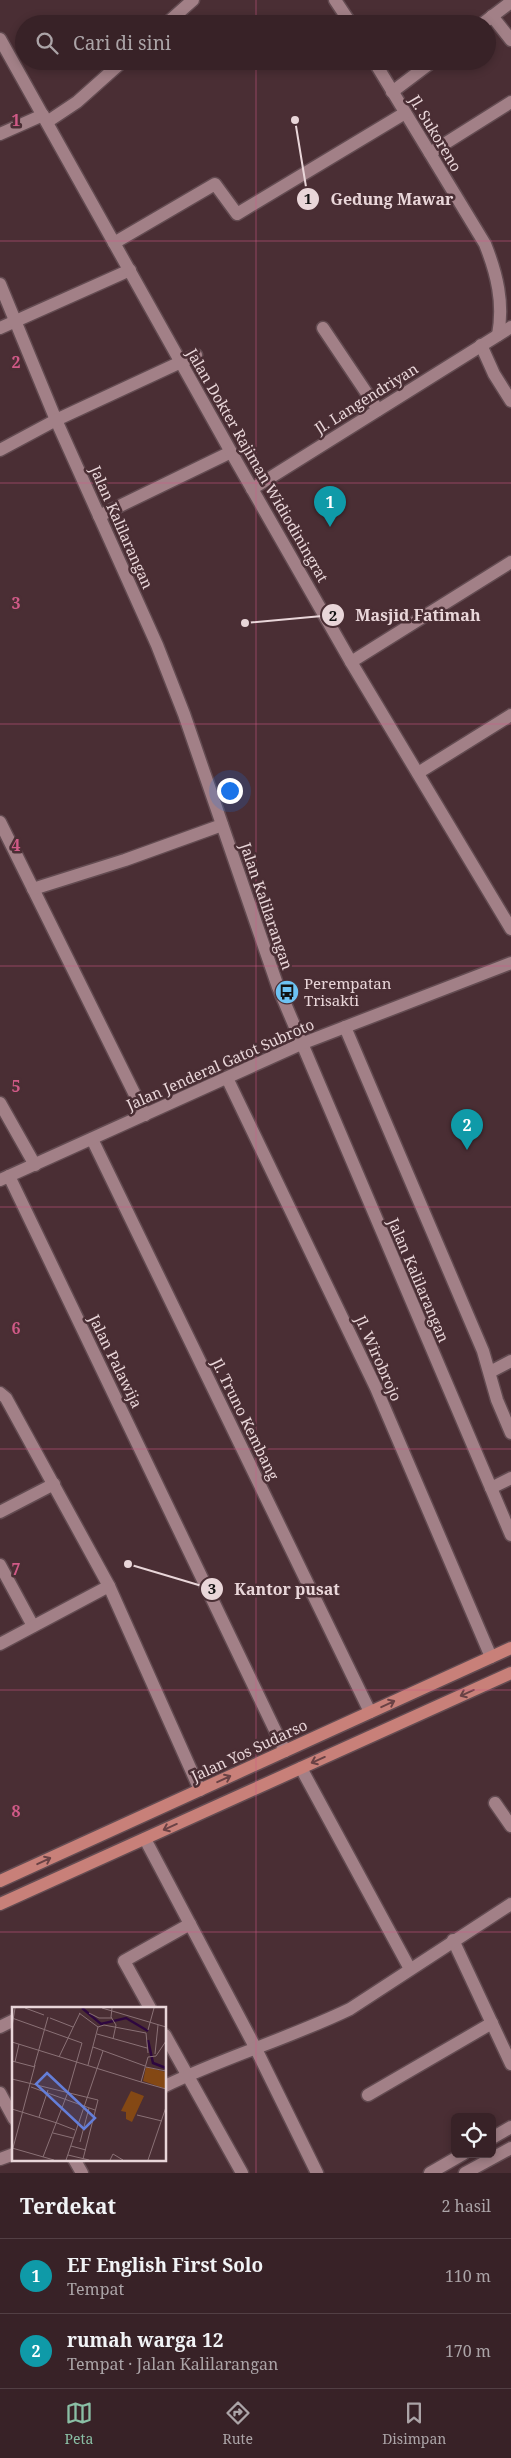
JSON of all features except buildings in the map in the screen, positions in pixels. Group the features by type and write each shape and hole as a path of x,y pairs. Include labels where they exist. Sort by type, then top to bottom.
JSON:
{"main road":[{"name":"Jalan Yos Sudarso","path":"0,1882 511,1648"},
{"path":"0,1904 511,1673"}],"street":[{"path":"176,15 193,0"},
{"path":"335,0 345,15"},
{"path":"494,15 511,2"},
{"path":"496,28 511,40"},
{"name":"Jalan Dokter Rajiman Widiodiningrat","path":"0,39 15,65"},
{"name":"Jalan Dokter Rajiman Widiodiningrat","path":"18,70 231,452 352,662 511,929"},
{"path":"0,134 45,118 77,102 113,70"},
{"name":"Jl. Sukoreno","path":"379,70 485,244 495,268 500,294 498,335"},
{"path":"392,92 421,70"},
{"path":"430,153 511,102"},
{"path":"114,243 215,184 237,214 405,113"},
{"path":"0,328 130,270"},
{"name":"Jalan Kalilarangan","path":"0,284 56,420 157,645 278,987 511,1535"},
{"name":"Jl. Langendriyan","path":"252,488 511,327"},
{"path":"323,328 378,410"},
{"path":"481,345 494,374 511,401"},
{"path":"0,450 56,420 196,355"},
{"path":"99,516 231,452"},
{"path":"352,662 511,562"},
{"path":"418,773 511,715"},
{"path":"0,822 145,1115"},
{"path":"33,889 126,860 222,825"},
{"name":"Jalan Jenderal Gatot Subroto","path":"4,1178 301,1044 511,962"},
{"path":"345,1027 490,1372 497,1400 511,1432"},
{"name":"Jl. Wirobrojo","path":"226,1078 376,1388 490,1657"},
{"path":"0,1103 35,1164"},
{"name":"Jl. Truno Kembang","path":"92,1139 370,1712"},
{"name":"Jalan Palawija","path":"4,1178 193,1560 284,1751"},
{"path":"490,1372 511,1361"},
{"path":"0,1393 6,1398 109,1586 200,1790"},
{"path":"491,1488 511,1478"},
{"path":"0,1512 54,1484"},
{"path":"0,1565 32,1626"},
{"path":"0,1644 109,1586"},
{"path":"301,1768 410,1969"},
{"path":"496,1803 511,1826"},
{"path":"145,1839 255,2047 317,2173"},
{"path":"166,2086 350,2009 453,1940 511,1904"},
{"path":"149,2007 124,1961 190,1924"},
{"path":"453,1940 511,2064"},
{"path":"0,2027 12,2021"},
{"path":"368,2095 492,2023"},
{"path":"166,2036 242,2173"},
{"path":"0,2092 12,2115"},
{"path":"496,2136 511,2128"},
{"path":"466,2173 511,2148"},
{"path":"0,2159 12,2155"},
{"path":"430,2173 456,2158"},
{"path":"75,2160 82,2173"}],"place":[{"name":"Gedung Mawar","path":"295,120"},
{"name":"EF English First Solo","path":"330,527"},
{"name":"Masjid Fatimah","path":"245,623"},
{"name":"Perempatan Trisakti","path":"287,992"},
{"name":"rumah warga 12","path":"467,1150"},
{"name":"Kantor pusat","path":"128,1564"}]}
